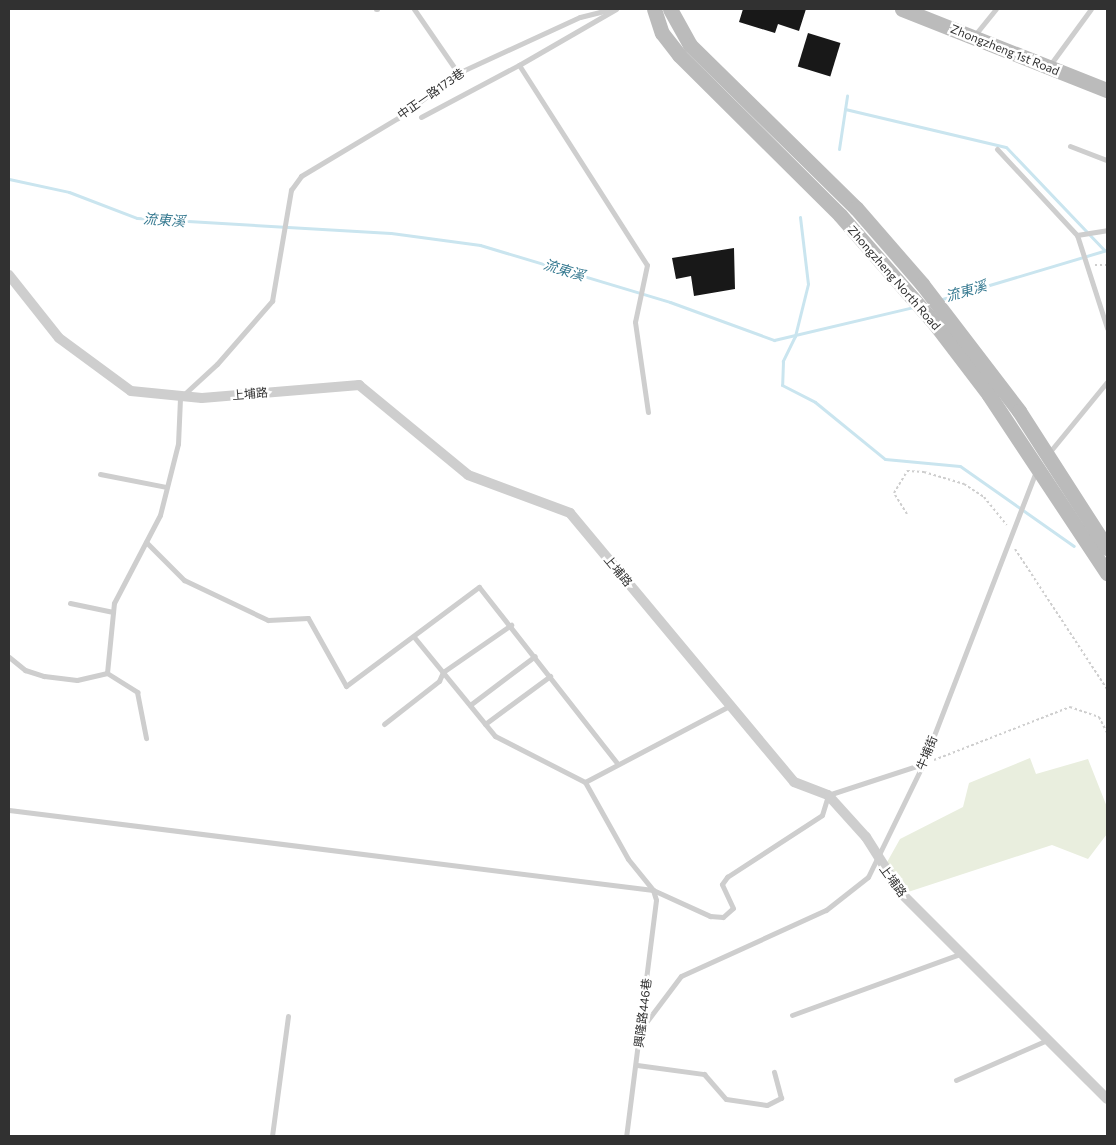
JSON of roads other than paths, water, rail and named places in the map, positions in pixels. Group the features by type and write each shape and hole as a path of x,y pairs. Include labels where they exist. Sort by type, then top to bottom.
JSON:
{"main road":[{"name":"Zhongzheng North Road","path":"654,9 662,33 679,55 840,215 935,324 1037,467 1107,573"},
{"name":"Zhongzheng North Road","path":"670,9 690,45 856,208 922,284 1048,454 1107,548"},
{"name":"Zhongzheng 1st Road","path":"902,9 1107,90"}],"street":[{"name":"上埔路","path":"9,274 42,321 85,361 131,391 180,398 366,388 468,475 570,513 794,782 828,795 866,837 878,860 902,894 1107,1099"}],"lane":[{"path":"414,9 458,73"},
{"name":"中正一路173巷","path":"180,398 263,315 280,275 291,190 301,176 414,107 458,73 580,17 611,9"},
{"path":"421,117 519,65 616,9"},
{"path":"973,37 996,9"},
{"path":"1048,68 1091,9"},
{"path":"519,65 647,265 635,322 648,412"},
{"path":"1070,146 1107,160"},
{"path":"997,148 1077,235 1088,265 1096,306 1107,328"},
{"path":"1077,235 1107,230"},
{"name":"牛埔街","path":"641,1029 681,976 837,904 862,884 878,860 923,764 1037,467 1107,382"},
{"path":"107,673 113,612 146,542 157,526 178,444 180,398"},
{"path":"100,474 166,487"},
{"path":"146,542 184,580 268,620 308,618 346,686 479,587 511,625 617,763"},
{"path":"70,603 113,612"},
{"path":"384,724 438,681 443,672 511,625"},
{"path":"414,637 495,736 585,782 628,859 653,890"},
{"path":"470,705 535,656"},
{"path":"9,657 26,670 44,676 77,680 107,673 137,692 146,738"},
{"path":"485,724 550,676"},
{"path":"585,782 617,763 729,706"},
{"path":"9,810 653,890 710,916 723,917 733,908 722,884 727,877 822,815 828,795 923,764"},
{"name":"興隆路446巷","path":"626,1136 637,1065 656,900 653,890"},
{"path":"792,1015 960,954"},
{"path":"272,1136 288,1016"},
{"path":"956,1080 1047,1040"},
{"path":"637,1065 704,1074 726,1099 766,1105 781,1098 774,1072"}],"waterway":[{"path":"839,149 847,96"},
{"path":"845,109 1006,147 1104,250"},
{"name":"流東溪","path":"9,179 69,192 137,218 391,233 480,245 670,302 774,340 914,307"},
{"path":"800,217 808,284 795,336 783,361 782,385 815,402 885,459 960,466 1074,546"},
{"name":"流東溪","path":"939,300 1107,250"}]}
